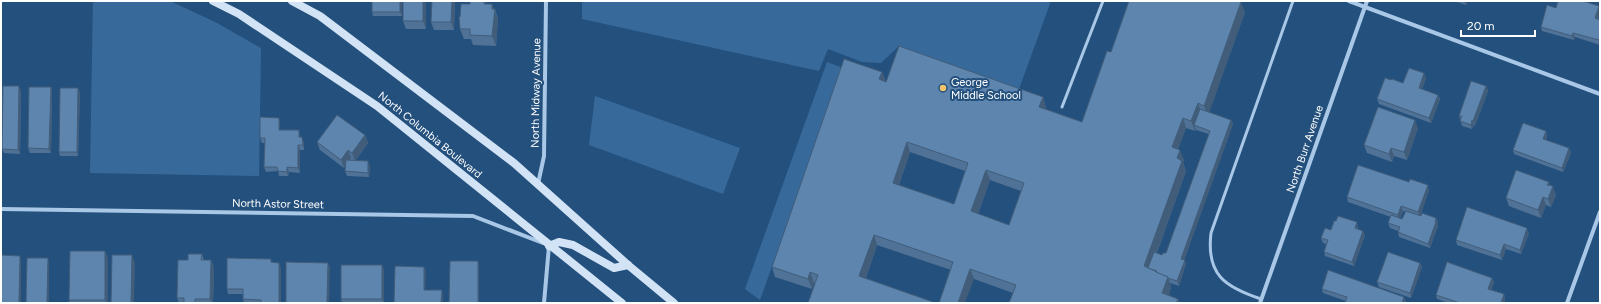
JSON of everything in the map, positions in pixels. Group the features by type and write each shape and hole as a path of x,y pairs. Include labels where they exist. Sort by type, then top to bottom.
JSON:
{"main road":[{"name":"North Columbia Boulevard","path":"213,1 239,14 377,106 549,246 622,303"},
{"path":"292,1 320,16 478,135 538,184 628,265 674,303"},
{"path":"549,246 559,242 573,245 614,268 628,265"}],"street":[{"name":"North Midway Avenue","path":"538,184 544,156 546,1"},
{"path":"1349,1 1600,94"},
{"name":"North Burr Avenue","path":"1261,301 1367,1"},
{"name":"North Astor Street","path":"1,209 473,216 549,246"},
{"path":"1567,303 1600,212"},
{"path":"544,303 547,283 549,246"}],"lane":[{"path":"1062,107 1103,1"},
{"path":"1261,301 1228,285 1218,274 1211,262 1209,247 1211,233 1293,1"}],"shaded area":[{"path":"93,1 170,1 217,23 261,48 259,176 90,173"},
{"path":"582,1 1051,1 1019,89 899,46 881,63 862,62 828,49 819,71 582,19"},
{"path":"827,62 843,68 760,300 745,289"},
{"path":"595,96 740,148 723,194 589,145"}],"building":[{"path":"372,1 400,1 400,12 372,12"},
{"path":"403,1 423,1 423,21 403,21"},
{"path":"432,1 452,1 451,22 431,22"},
{"path":"470,1 484,1 484,4 492,4 492,9 495,9 492,36 470,35 470,29 460,29 459,17 461,4 470,4"},
{"path":"1129,1 1241,2 1204,106 1198,103 1191,121 1183,118 1172,147 1180,150 1177,158 1182,161 1144,266 1168,277 1162,293 1178,299 1176,303 1009,303 1016,285 970,269 958,303 939,303 953,262 874,235 859,276 936,303 808,303 818,275 810,272 808,279 772,267 844,59 882,72 879,79 886,82 899,46 1043,97 1039,107 1082,122 1107,51 1111,52","holes":["907,142 968,163 954,204 893,183","986,170 1024,183 1009,225 971,211"]},
{"path":"1558,1 1583,1 1599,6 1595,18 1600,20 1599,40 1573,33 1572,36 1541,27 1547,5 1556,8"},
{"path":"1409,68 1424,73 1419,88 1438,95 1429,118 1377,99 1385,78 1403,83"},
{"path":"1471,81 1486,86 1471,125 1460,121 1462,116 1459,116"},
{"path":"3,86 19,86 18,150 2,149"},
{"path":"29,87 51,87 49,149 28,148"},
{"path":"60,88 78,88 77,152 59,152"},
{"path":"1378,107 1415,120 1404,152 1391,148 1389,154 1364,145"},
{"path":"1200,109 1231,120 1181,259 1185,260 1177,281 1148,268 1154,252 1162,255 1163,253 1166,253 1210,131 1194,125"},
{"path":"337,115 365,135 352,153 348,150 341,160 317,142"},
{"path":"260,117 279,118 279,130 299,130 299,137 302,137 303,145 298,145 298,168 287,167 287,172 278,171 277,167 264,167 265,138 260,138"},
{"path":"1523,123 1546,131 1543,139 1569,148 1562,168 1513,150"},
{"path":"346,160 368,161 368,173 345,171"},
{"path":"1358,165 1409,182 1410,179 1428,185 1418,212 1401,206 1398,215 1347,197"},
{"path":"1516,170 1549,182 1547,185 1553,186 1548,199 1543,197 1538,210 1506,198"},
{"path":"1467,207 1527,228 1520,250 1504,244 1500,255 1456,240"},
{"path":"1406,211 1421,216 1422,213 1436,218 1428,244 1398,232 1400,227 1388,223 1391,215 1402,219"},
{"path":"1338,216 1357,222 1355,228 1363,231 1352,262 1324,252 1328,240 1321,238 1325,228 1331,230 1334,221 1336,221"},
{"path":"70,251 105,251 105,300 69,300"},
{"path":"1388,252 1420,263 1410,293 1377,282"},
{"path":"188,254 202,254 201,260 211,260 210,299 195,299 195,303 184,303 184,298 177,298 178,260 188,260"},
{"path":"1,255 20,256 19,303 1,303"},
{"path":"112,255 132,255 131,303 111,303"},
{"path":"27,258 48,258 47,303 26,303"},
{"path":"227,258 271,259 271,262 279,263 279,303 261,303 261,300 243,299 243,289 227,289"},
{"path":"450,261 478,261 478,303 449,303"},
{"path":"286,262 328,263 327,303 286,303"},
{"path":"1447,262 1492,278 1488,289 1504,294 1501,303 1460,303 1436,295"},
{"path":"341,265 382,265 382,299 341,299"},
{"path":"395,266 424,267 424,290 442,290 441,303 394,303"},
{"path":"1328,270 1404,297 1402,303 1345,303 1347,297 1322,289"}],"place":[{"name":"George Middle School","path":"943,88"}]}
